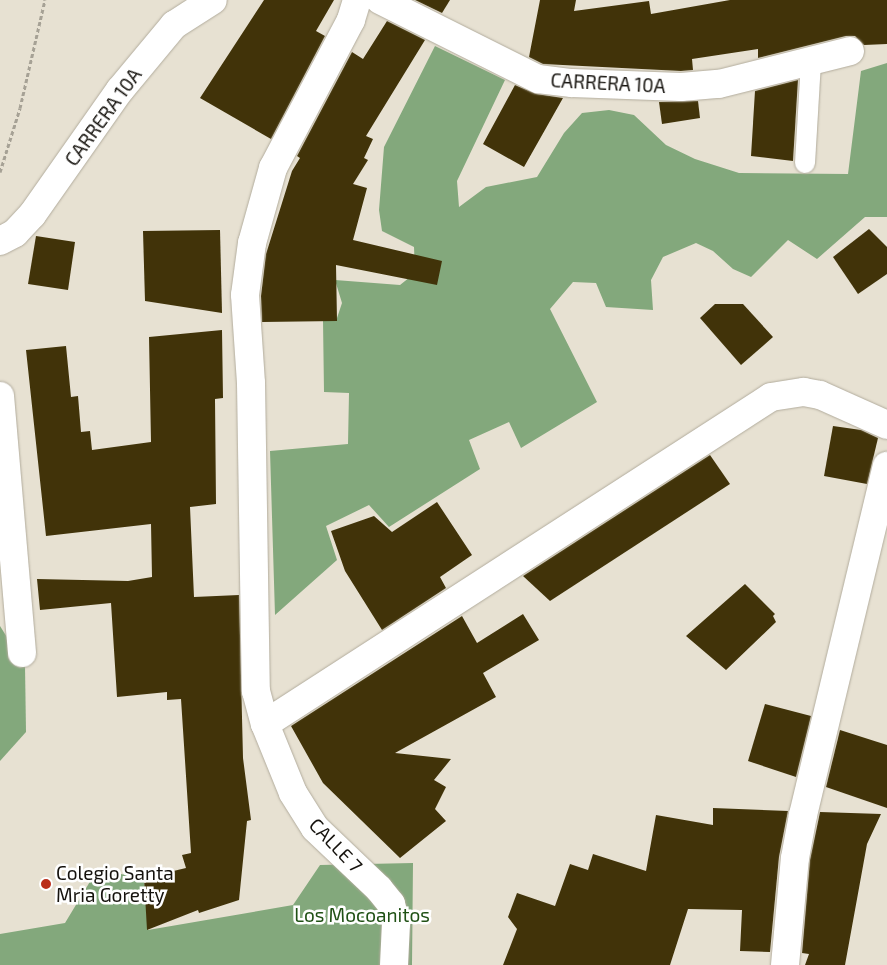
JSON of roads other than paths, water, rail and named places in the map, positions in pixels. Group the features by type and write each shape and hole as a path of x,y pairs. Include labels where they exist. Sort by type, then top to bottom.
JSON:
{"street":[{"name":"CARRERA 10A","path":"0,241 15,233 32,215 120,90 174,25 214,0"},
{"name":"CALLE 7","path":"357,0 351,20 273,168 252,243 245,295 251,383 256,691 265,724 293,793 315,828 379,889 391,904 396,923 394,965"},
{"name":"CARRERA 10A","path":"380,0 538,79 681,87 719,84 850,51"},
{"path":"265,724 771,397 804,392 820,395 886,428"},
{"path":"0,396 22,653"},
{"path":"786,965 795,858 803,815 887,466"}],"lane":[{"path":"805,162 811,61"}],"place":[{"name":"Colegio Santa Mria Goretty","path":"46,884"}],"park label":[{"name":"Los Mocoanitos","path":"362,915"}]}
